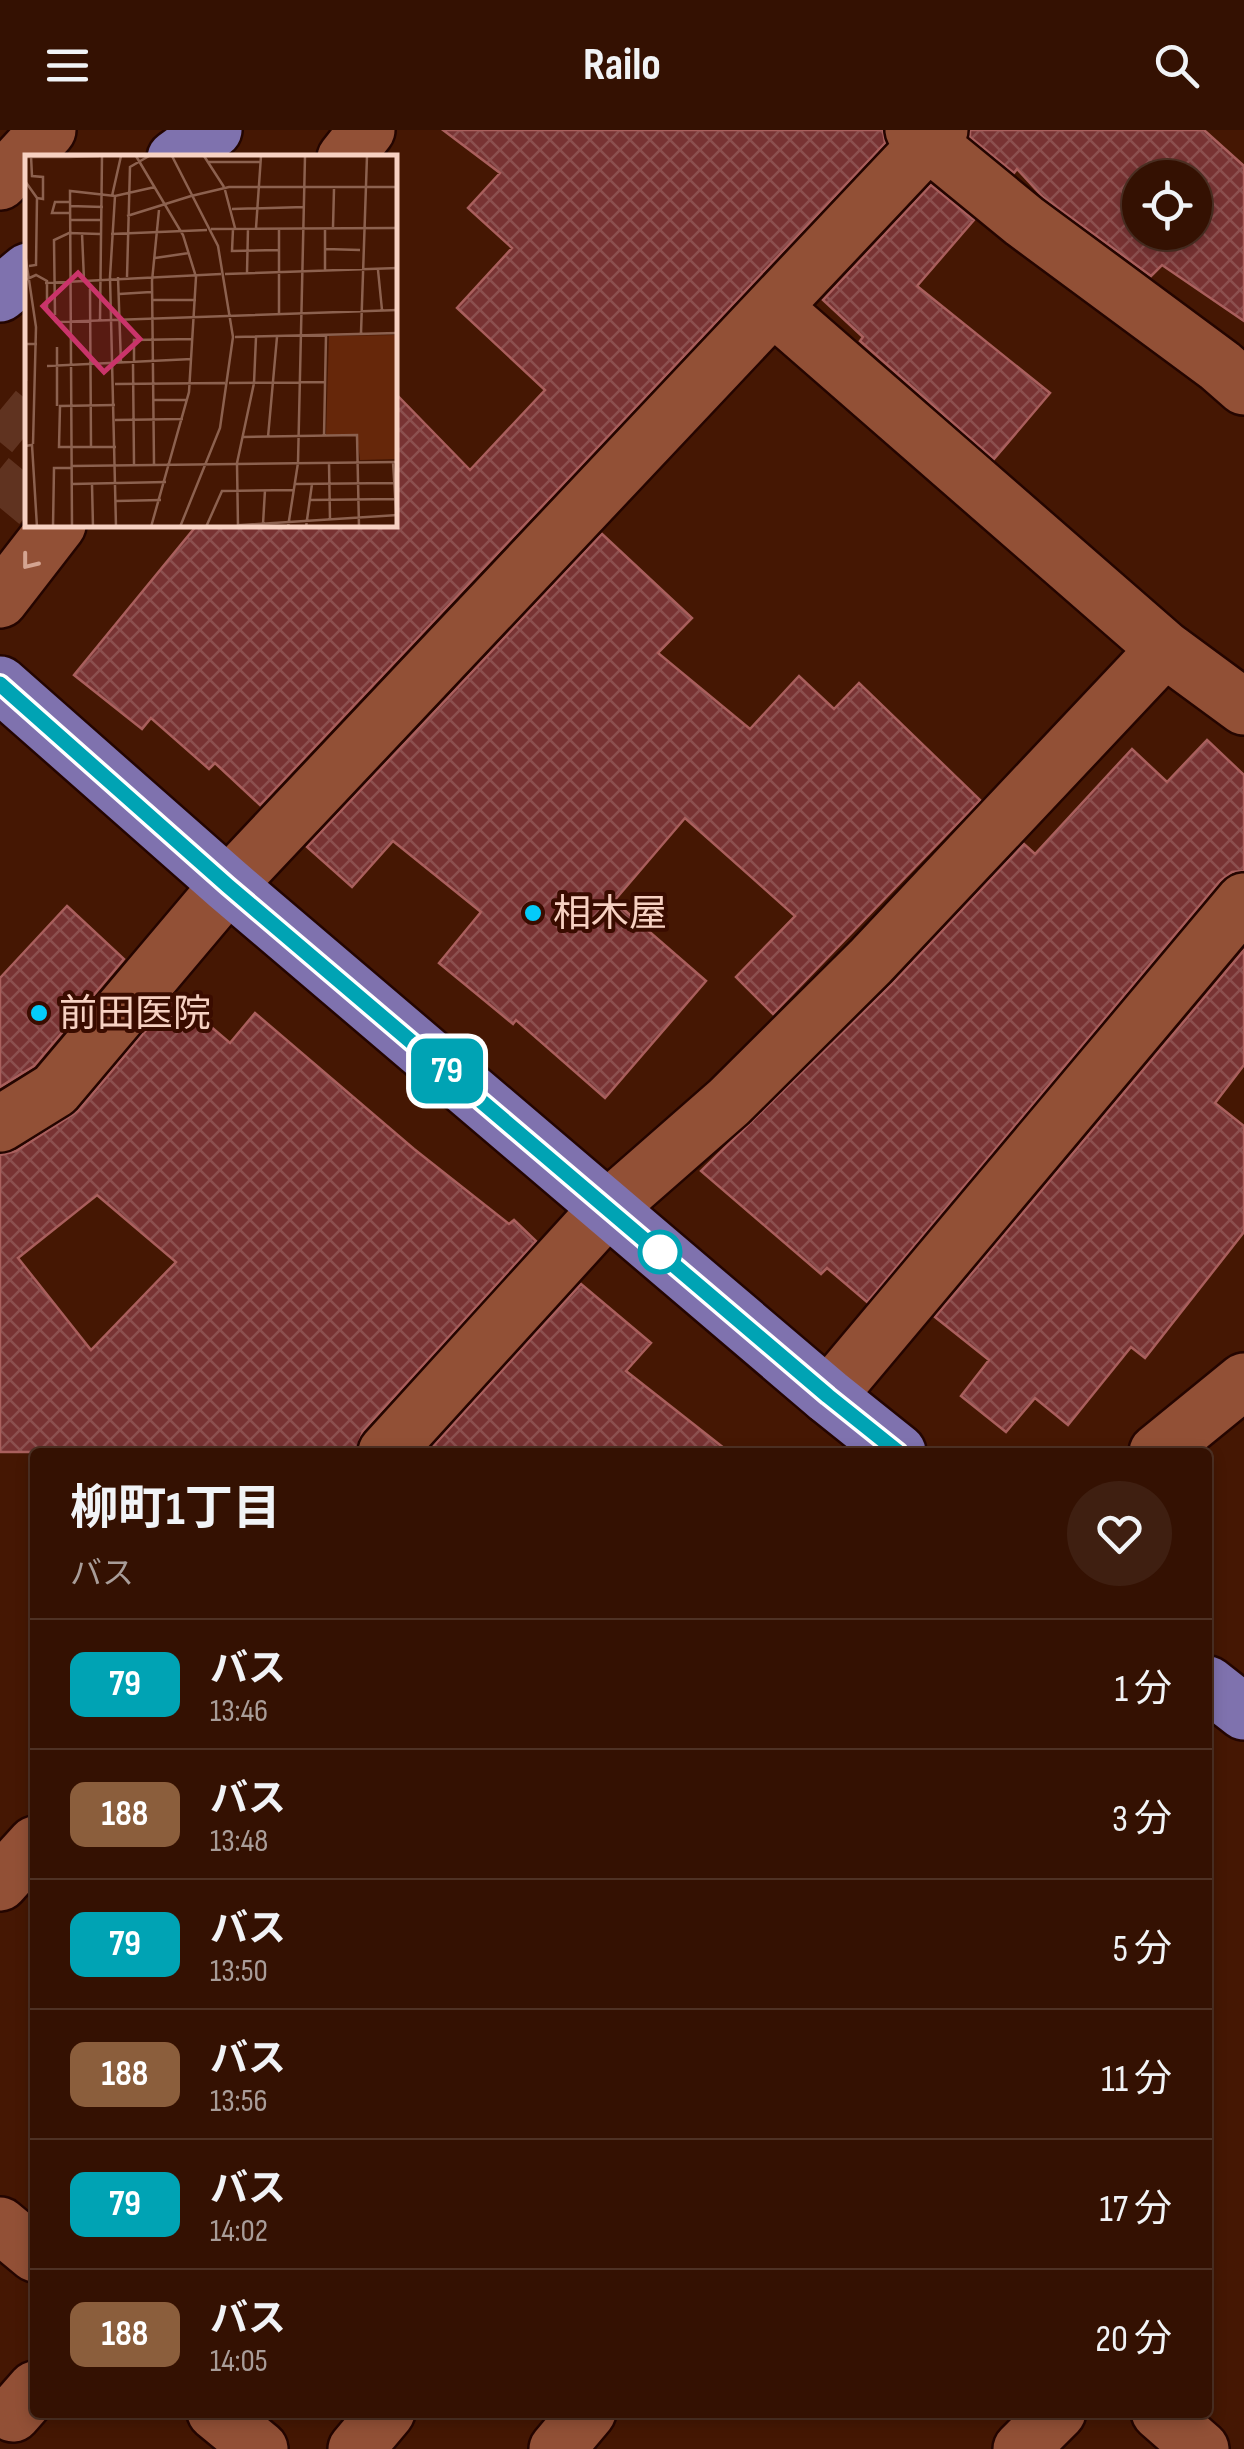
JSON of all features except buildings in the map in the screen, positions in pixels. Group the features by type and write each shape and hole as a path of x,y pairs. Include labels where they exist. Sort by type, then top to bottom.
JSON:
{"highway":[{"path":"178,155 214,130"},
{"path":"0,294 25,273"},
{"path":"0,684 228,886 893,1448"}],"street":[{"path":"0,182 48,130"},
{"path":"347,155 367,130"},
{"path":"0,1124 55,1090 228,886 774,308 927,134 1024,220 1236,363"},
{"path":"774,308 1165,649 1244,707"},
{"path":"0,600 56,528"},
{"path":"390,1448 608,1208 729,1102 870,962 1165,649"},
{"path":"828,1396 1244,902"},
{"path":"1162,1448 1244,1381"},
{"path":"0,1883 30,1850"},
{"path":"0,2225 30,2250"},
{"path":"223,2418 260,2449"},
{"path":"356,2449 382,2418"},
{"path":"557,2449 583,2418"},
{"path":"1021,2449 1052,2418"},
{"path":"1166,2418 1200,2449"}],"tunnel":[{"path":"0,410 25,431"},
{"path":"0,508 25,478"}],"bus line":[{"name":"79","path":"0,684 228,886 893,1448"}],"place":[{"name":"相木屋","path":"533,913"},
{"name":"前田医院","path":"39,1013"}]}
